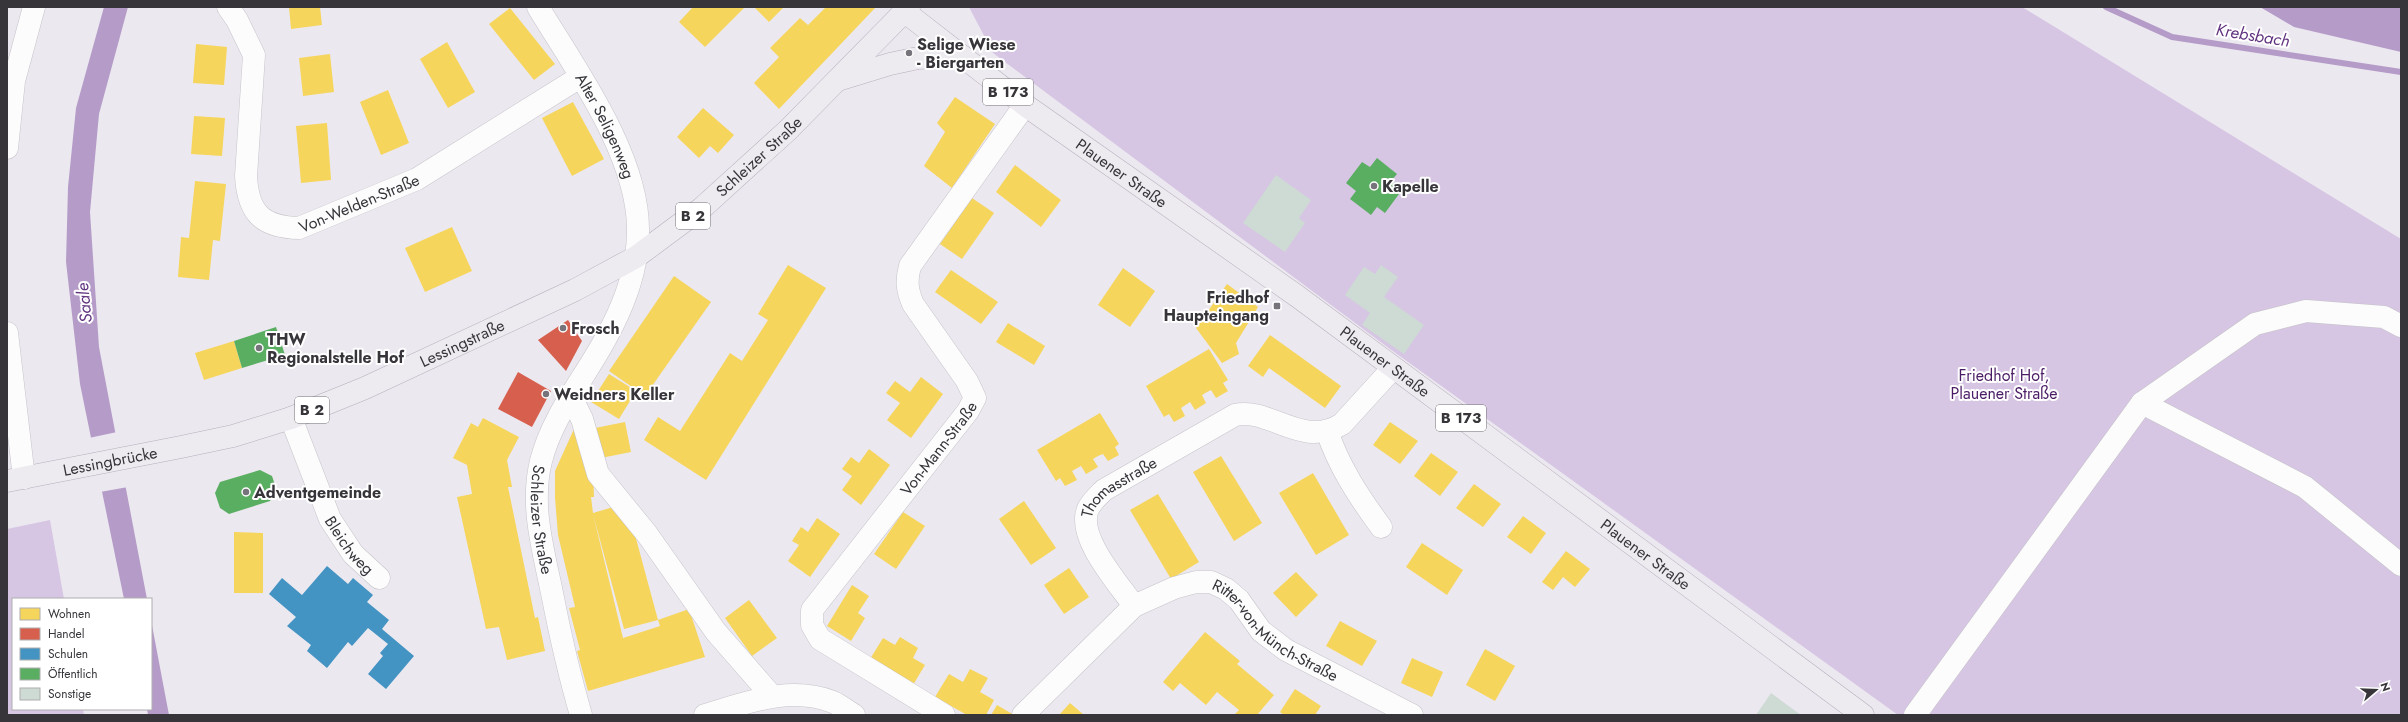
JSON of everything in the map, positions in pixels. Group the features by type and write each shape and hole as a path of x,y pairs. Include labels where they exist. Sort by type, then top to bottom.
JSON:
{"main road":[{"name":"Plauener Straße","path":"907,9 962,56 1025,105 1297,296 1863,715"},
{"name":"Schleizer Straße","path":"636,257 702,208 782,135 907,9"},
{"path":"837,80 890,64 918,58 962,56"},
{"name":"Lessingstraße","path":"168,450 233,436 291,418 365,388 575,290 636,257"},
{"name":"Lessingbrücke","path":"15,480 168,450"}],"street":[{"path":"7,148 14,81 34,7"},
{"name":"Von-Welden-Straße","path":"228,7 237,20 254,56 246,176 247,195 264,220 279,227 299,228 417,180 580,77"},
{"name":"Alter Seligenweg","path":"538,7 614,136 625,164 636,199 638,230 636,257"},
{"name":"Von-Mann-Straße","path":"944,715 820,639 812,625 812,610 968,411 975,398 967,381 913,304 907,290 907,278 910,266 1025,105"},
{"name":"Schleizer Straße","path":"581,715 567,665 547,571 538,526 536,494 541,460 554,427 570,395 607,337 621,307 636,257"},
{"path":"1915,715 2142,403 2255,324 2306,311 2384,317 2401,326"},
{"path":"7,334 15,480"},
{"path":"1381,527 1344,472 1333,450 1327,431 1342,424 1393,368"},
{"path":"570,395 582,418 598,474 646,534 716,632 770,695"},
{"path":"2142,403 2304,487 2401,565"},
{"name":"Thomasstraße","path":"1134,606 1090,539 1086,523 1088,510 1094,499 1104,490 1235,414 1244,412 1294,428 1318,432 1327,431"},
{"name":"Bleichweg","path":"291,418 330,519 353,554 379,578"},
{"name":"Ritter-von-Münch-Straße","path":"1134,606 1174,588 1196,582 1211,582 1226,589 1239,600 1261,631 1286,650 1412,715"},
{"path":"1023,715 1134,606"},
{"path":"705,715 770,695 817,698 833,702 854,715"}],"green space":[{"name":"Friedhof Hof, Plauener Straße","path":"969,7 2022,7 2401,239 2401,715 1898,715 1390,349 993,53"},
{"path":"50,520 64,598 12,598 12,710 83,710 84,715 7,715 7,529"}],"water":[{"name":"Saale","path":"104,7 128,7 99,114 90,212 99,347 147,598 124,598 80,384 66,262 68,187 76,108"},
{"path":"2260,7 2401,7 2401,52 2294,27"},
{"path":"152,625 169,715 148,715 147,710 152,710"}],"pier":[{"path":"117,432 128,487 100,492 89,438"}],"building: Wohnen":[{"path":"289,7 320,7 322,25 291,29"},
{"path":"693,7 745,7 705,47 679,22"},
{"path":"754,7 784,7 769,22"},
{"path":"826,7 876,7 779,109 754,83 779,57 770,48 800,18 808,25"},
{"path":"510,8 555,64 534,80 489,24"},
{"path":"447,42 475,92 448,108 420,59"},
{"path":"196,44 227,47 224,85 193,83"},
{"path":"330,54 334,92 303,96 299,58"},
{"path":"388,90 409,143 381,155 360,102"},
{"path":"955,97 995,124 952,188 924,166 945,132 937,123"},
{"path":"573,102 604,159 572,176 542,118"},
{"path":"703,108 734,135 718,153 710,146 699,158 677,137"},
{"path":"194,116 225,118 222,156 191,154"},
{"path":"327,123 331,180 301,183 296,126"},
{"path":"1015,165 1061,200 1041,227 996,192"},
{"path":"195,181 226,184 220,241 213,240 209,280 178,277 181,237 189,238"},
{"path":"972,198 994,213 962,259 940,244"},
{"path":"452,227 472,271 425,292 405,248"},
{"path":"788,265 826,288 706,480 644,440 658,417 680,431 730,353 742,361 768,320 758,314"},
{"path":"1123,268 1155,291 1130,327 1098,305"},
{"path":"951,270 998,302 981,324 935,292"},
{"path":"674,276 711,302 645,396 609,371"},
{"path":"1227,284 1258,307 1236,343 1239,354 1222,363 1196,328"},
{"path":"1008,323 1045,346 1034,365 996,342"},
{"path":"1270,335 1341,386 1325,408 1269,368 1263,377 1248,366"},
{"path":"234,341 242,368 204,380 195,353"},
{"path":"1209,349 1228,380 1223,383 1228,391 1216,398 1211,390 1207,392 1202,395 1206,403 1195,410 1190,402 1181,408 1185,416 1174,422 1169,414 1164,417 1146,386"},
{"path":"609,374 636,391 619,419 591,402"},
{"path":"921,377 943,394 911,438 887,420 900,403 886,393 895,381 910,392"},
{"path":"1100,413 1119,444 1115,447 1119,455 1108,461 1103,454 1098,456 1093,459 1098,467 1086,474 1081,466 1072,471 1077,480 1065,486 1060,478 1056,481 1037,450"},
{"path":"483,418 519,437 507,460 512,487 508,487 535,618 538,617 545,651 507,660 499,627 486,629 457,497 472,494 467,465 453,458 471,423 478,427"},
{"path":"625,422 631,452 601,458 595,428"},
{"path":"1390,422 1418,441 1400,464 1373,445"},
{"path":"574,429 593,471 594,497 591,497 593,513 620,505 631,520 658,620 689,609 705,657 588,691 577,651 580,650 569,608 575,607 558,535 555,498 555,471","holes":["593,514 624,629 658,620 660,626 623,638"]},
{"path":"869,449 890,465 861,505 842,490 852,476 842,469 851,457 859,463"},
{"path":"1431,453 1458,472 1440,496 1414,476"},
{"path":"1221,456 1262,523 1234,541 1193,472"},
{"path":"1313,473 1349,535 1316,555 1279,493"},
{"path":"1474,484 1501,504 1483,527 1456,508"},
{"path":"1158,494 1199,562 1171,579 1130,510"},
{"path":"1024,501 1056,548 1031,565 999,519"},
{"path":"903,512 925,526 896,569 874,554"},
{"path":"1523,516 1546,533 1531,554 1507,537"},
{"path":"817,518 840,534 810,577 788,561 799,545 792,541 801,527 808,532"},
{"path":"234,532 263,533 263,593 234,593"},
{"path":"1422,543 1463,570 1447,595 1406,567"},
{"path":"1566,551 1590,569 1575,587 1563,577 1553,590 1542,582"},
{"path":"1069,568 1089,597 1064,614 1044,585"},
{"path":"1296,572 1318,595 1296,617 1273,593"},
{"path":"852,585 869,596 858,613 865,618 851,641 827,626"},
{"path":"749,600 777,638 752,656 725,618"},
{"path":"1340,621 1377,641 1362,666 1326,646"},
{"path":"1205,632 1240,661 1237,664 1274,695 1257,715 1234,715 1239,710 1217,692 1206,705 1180,683 1173,691 1163,682"},
{"path":"900,637 918,648 913,658 925,665 913,685 870,659 883,638 895,645"},
{"path":"1485,649 1515,666 1495,701 1466,685"},
{"path":"1412,658 1443,672 1432,697 1401,683"},
{"path":"970,669 988,678 980,692 994,700 986,715 967,715 935,697 949,674 963,682"},
{"path":"1295,689 1321,706 1315,715 1284,715 1280,712"},
{"path":"1070,703 1084,715 1059,715"},
{"path":"997,705 1014,715 991,715"}],"building: Handel":[{"path":"568,320 582,341 566,371 538,340"},
{"path":"518,372 551,391 532,427 498,409"}],"building: Schulen":[{"path":"327,566 348,584 353,578 373,595 367,602 389,620 382,629 414,656 386,689 368,674 383,656 380,653 388,644 368,628 352,646 348,642 327,668 307,651 311,645 287,626 296,617 269,594 282,578 302,595"}],"building: Öffentlich":[{"name":"Kapelle","path":"1377,158 1397,174 1391,181 1402,190 1385,213 1377,207 1371,215 1350,199 1356,191 1346,183 1362,162 1370,167"},
{"name":"THW Regionalstelle Hof","path":"276,327 285,355 242,368 234,341"},
{"name":"Adventgemeinde","path":"260,470 272,476 277,491 270,501 229,514 220,508 215,493 220,482"}],"building: Sonstige":[{"path":"1276,175 1311,200 1299,218 1305,223 1285,252 1243,223"},
{"path":"1381,265 1398,277 1384,297 1424,325 1404,354 1362,325 1370,313 1345,295 1364,267 1375,274"},
{"path":"1771,693 1801,715 1756,715"}],"waterway":[{"name":"Krebsbach","path":"2106,7 2172,37 2401,72"}],"place":[{"name":"Selige Wiese - Biergarten","path":"909,53"},
{"name":"Kapelle","path":"1374,186"},
{"name":"Friedhof Haupteingang","path":"1277,306"},
{"name":"Frosch","path":"563,328"},
{"name":"THW Regionalstelle Hof","path":"259,348"},
{"name":"Weidners Keller","path":"546,394"},
{"name":"Adventgemeinde","path":"246,492"}]}
